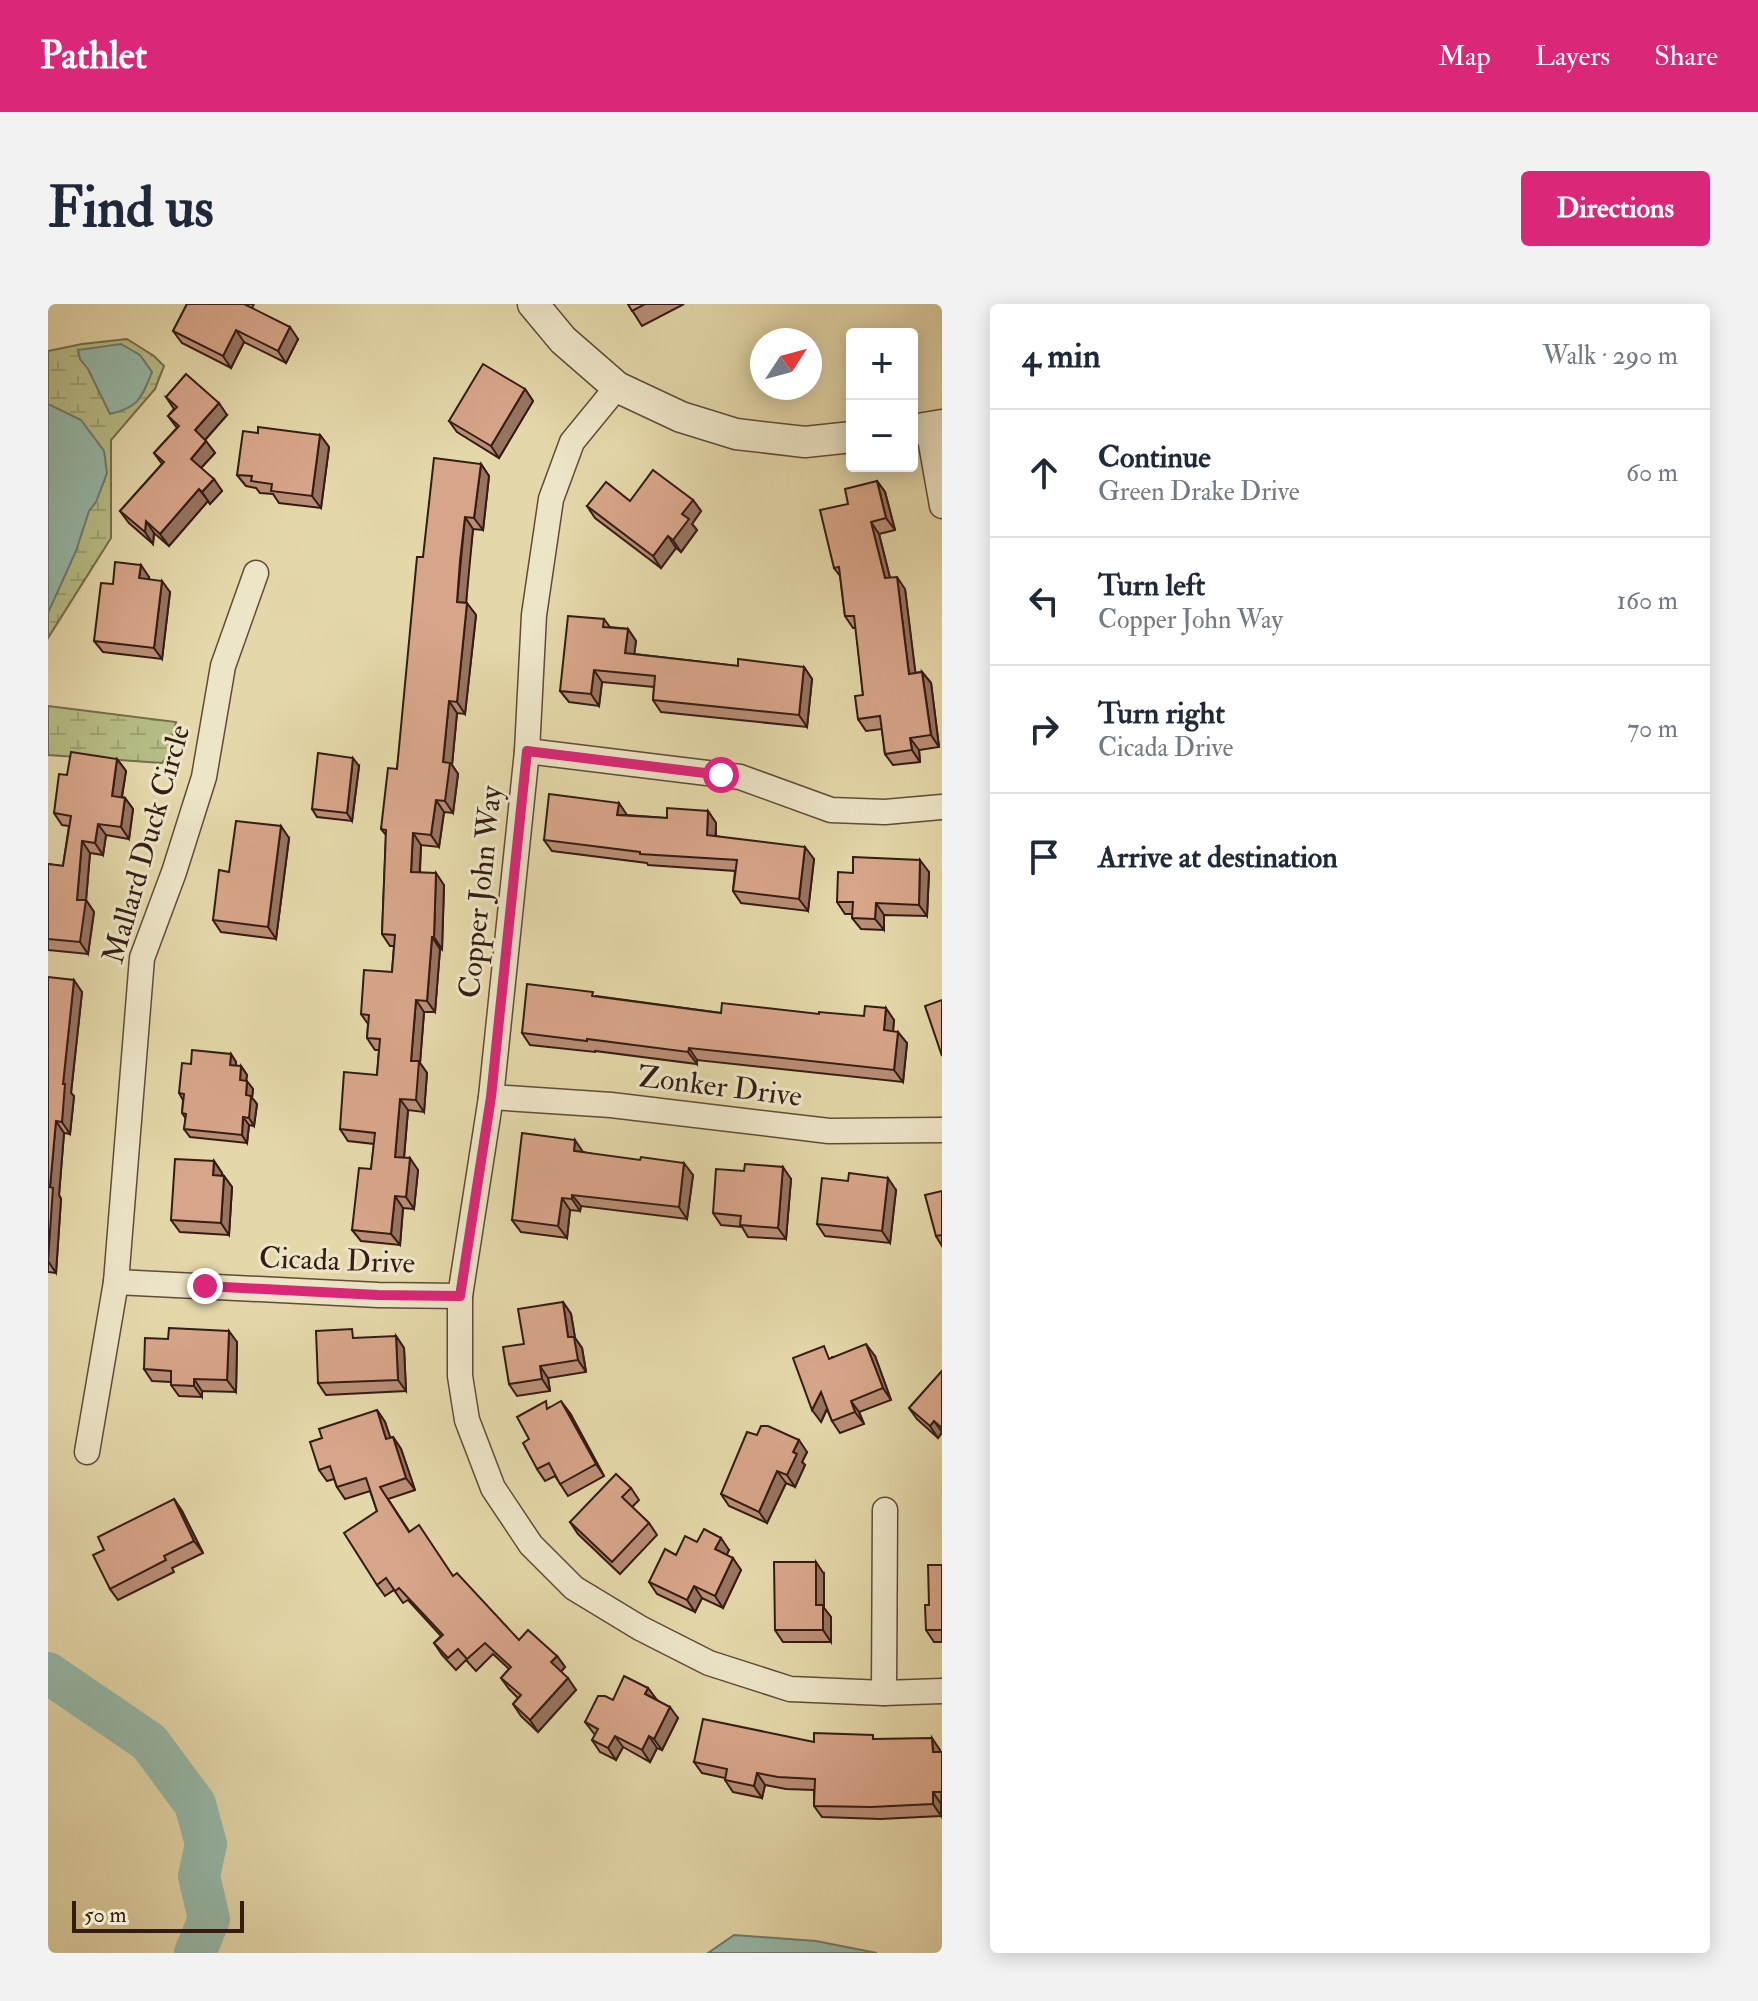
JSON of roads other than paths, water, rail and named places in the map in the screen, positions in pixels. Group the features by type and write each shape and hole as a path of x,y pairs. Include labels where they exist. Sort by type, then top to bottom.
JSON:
{"street":[{"path":"533,304 563,340 617,387 681,417 736,434 805,442 846,438"},
{"name":"Copper John Way","path":"617,387 572,442 551,499 534,615 527,751 491,1097 460,1296 460,1376 467,1420 493,1488 531,1545 574,1588 640,1628 709,1663 790,1689 884,1693 942,1691"},
{"path":"927,427 942,506"},
{"name":"Mallard Duck Circle","path":"87,1452 116,1282 142,958 174,872 204,777 223,666 256,573"},
{"path":"527,751 740,777 831,810 885,812 942,807"},
{"name":"Zonker Drive","path":"491,1097 611,1105 829,1131 942,1130"},
{"name":"Cicada Drive","path":"116,1282 460,1296"},
{"path":"884,1693 885,1510"}],"waterway":[{"path":"48,1673 149,1742 195,1804 206,1844 199,1876 209,1919 195,1953"}]}
